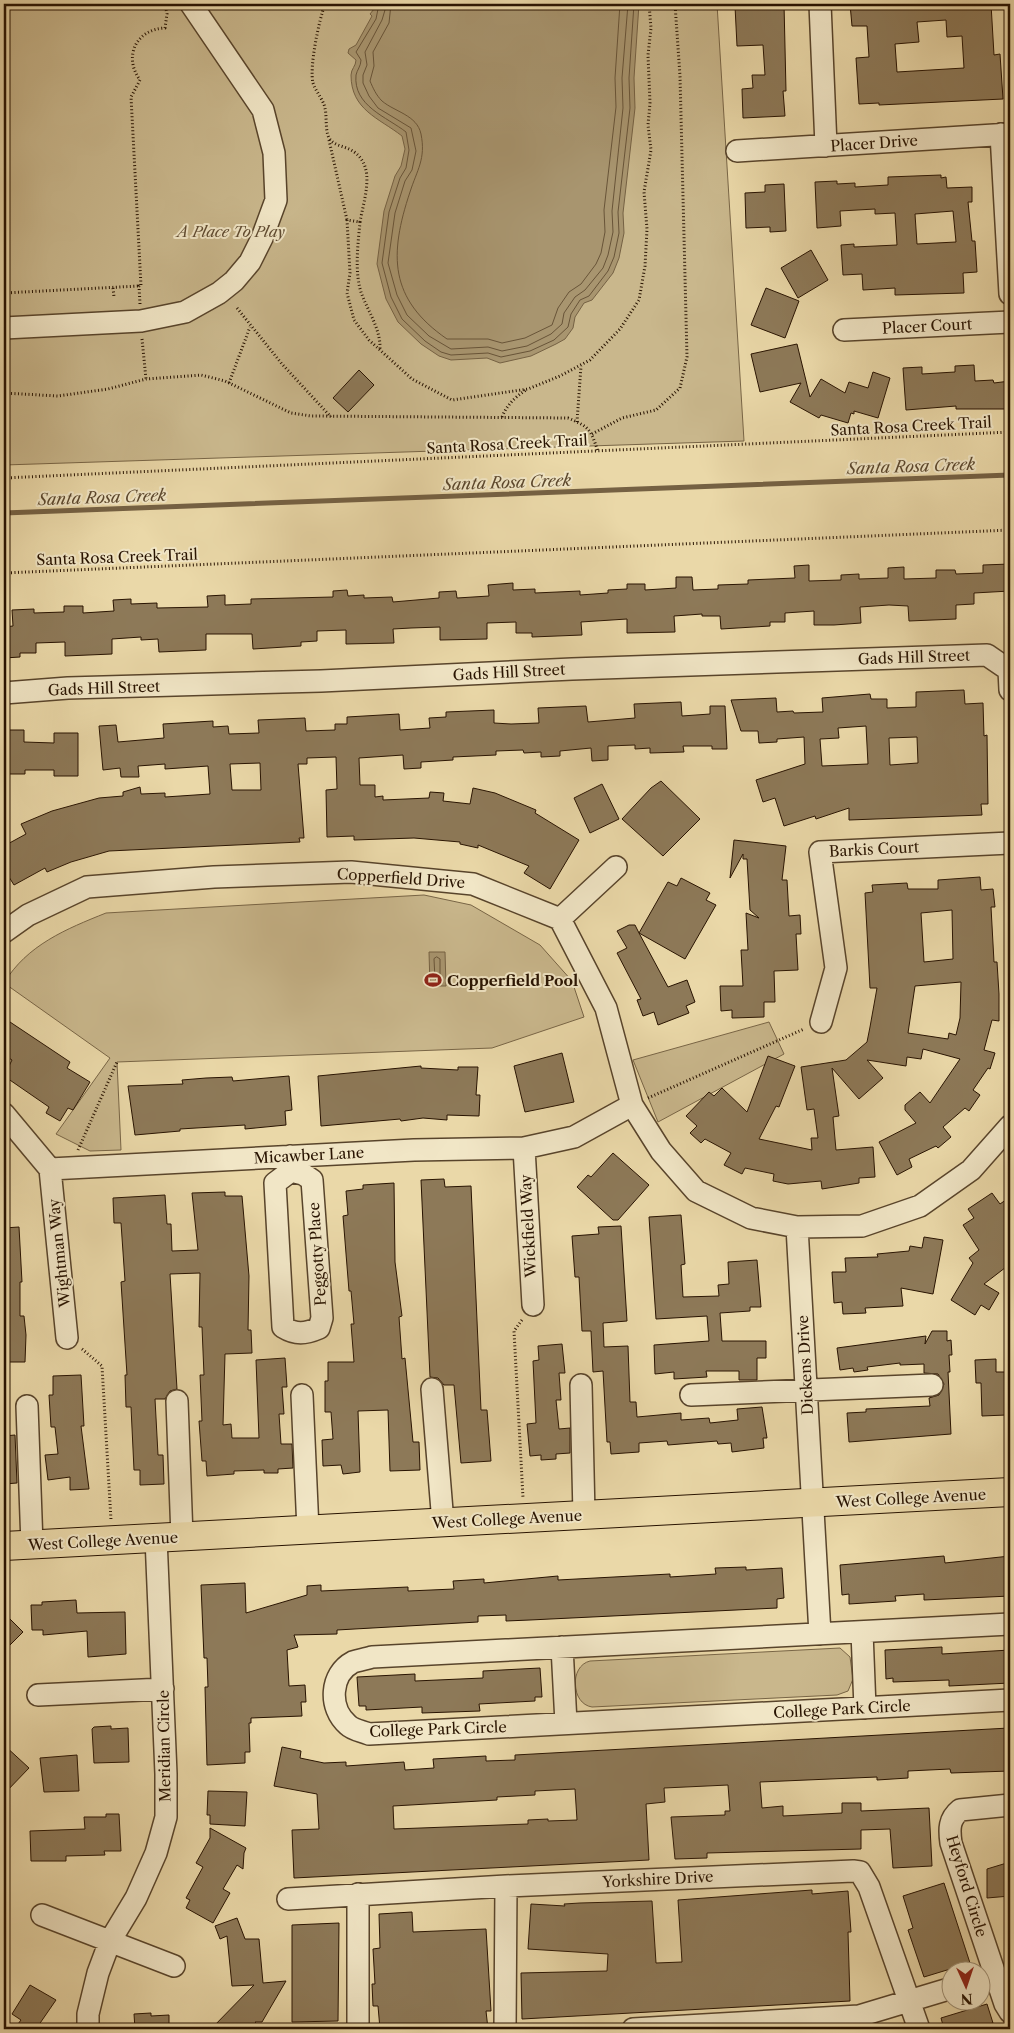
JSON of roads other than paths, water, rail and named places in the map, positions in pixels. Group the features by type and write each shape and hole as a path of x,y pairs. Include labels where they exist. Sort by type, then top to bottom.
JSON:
{"main road":[{"name":"West College Avenue","path":"4,1546 1010,1492"}],"street":[{"path":"4,328 141,321 185,312 219,293 234,281 250,262 262,238 276,200 274,153 263,110 192,4"},
{"path":"820,4 826,146"},
{"path":"1006,134 1010,294"},
{"name":"Placer Drive","path":"737,151 1006,134"},
{"name":"Placer Court","path":"844,330 1010,322"},
{"name":"Gads Hill Street","path":"4,693 68,688 311,682 572,669 987,655 1010,680"},
{"name":"Barkis Court","path":"821,1022 836,968 820,852 1010,843"},
{"path":"616,867 560,919 606,1008 632,1105 660,1151 696,1191 751,1218 797,1227 862,1226 920,1206 971,1170 1010,1128"},
{"name":"Copperfield Drive","path":"4,932 28,915 87,888 214,877 351,872 473,884 560,919"},
{"name":"Micawber Lane","path":"59,1169 290,1164 414,1150 524,1148 574,1137 632,1105"},
{"path":"4,1114 59,1169"},
{"name":"Wickfield Way","path":"524,1148 533,1304"},
{"name":"Peggotty Place","path":"290,1164 312,1180 322,1318 318,1328 308,1333 294,1334 283,1327 275,1183 290,1164"},
{"name":"Wightman Way","path":"59,1169 67,1338"},
{"name":"Dickens Drive","path":"797,1227 812,1503"},
{"path":"581,1385 584,1515"},
{"path":"691,1395 932,1385"},
{"path":"432,1389 442,1523"},
{"path":"302,1395 308,1530"},
{"name":"Meridian Circle","path":"88,2029 88,2014 98,1973 110,1941 136,1898 156,1853 166,1817 163,1689 177,1401"},
{"path":"27,1406 32,1545"},
{"path":"812,1503 820,1634"},
{"name":"College Park Circle","path":"1010,1624 372,1657 352,1663 339,1675 334,1688 334,1700 340,1715 347,1724 369,1734 1010,1700"},
{"path":"862,1632 865,1708"},
{"path":"562,1647 566,1723"},
{"path":"38,1695 163,1689"},
{"name":"Heyford Circle","path":"983,1960 951,1843 951,1820 960,1810 1010,1805"},
{"name":"Yorkshire Drive","path":"288,1899 506,1886 833,1871 860,1872 869,1886 918,2029"},
{"path":"505,2029 506,1886"},
{"path":"358,1894 358,2029"},
{"path":"42,1915 174,1966"},
{"name":"Heyford Circle","path":"992,1983 1010,2012"},
{"path":"633,2029 859,2016 942,1991"}],"water":[{"path":"368,4 639,4 634,78 635,108 623,213 624,233 619,258 613,273 592,300 584,303 575,317 573,328 565,339 531,356 500,363 487,358 451,360 439,356 421,344 398,322 386,299 377,264 384,211 395,176 401,166 405,149 402,136 368,112 356,97 352,87 351,75 356,60 348,53 349,49 356,45 372,16 370,14 374,9"},
{"path":"429,952 445,952 446,986 430,986"}],"waterway":[{"name":"Santa Rosa Creek","path":"4,513 1010,475"}],"place":[{"name":"Copperfield Pool","path":"433,980"}],"park label":[{"name":"A Place To Play","path":"231,231"}]}
